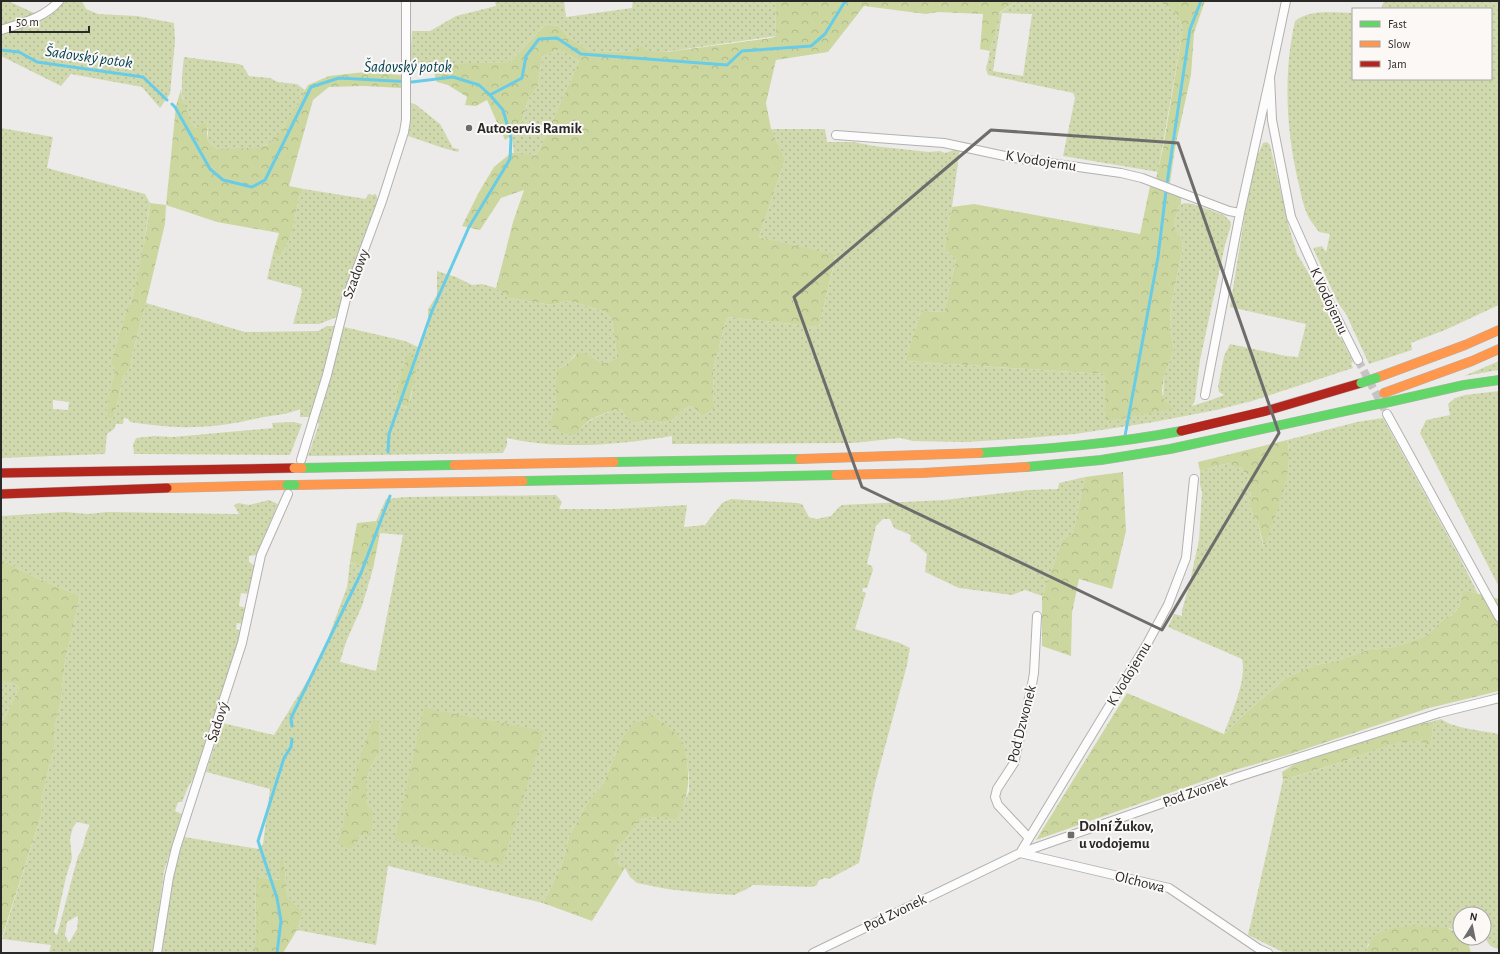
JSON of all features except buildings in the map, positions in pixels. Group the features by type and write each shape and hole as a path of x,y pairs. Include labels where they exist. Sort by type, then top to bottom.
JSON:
{"highway":[{"path":"1,473 299,465 841,458 1035,449 1160,434 1225,421 1299,403 1376,378 1465,345 1499,330"},
{"path":"1387,398 1499,349"},
{"path":"1,494 59,491 290,488 826,475 969,471 1014,468 1103,459 1170,449 1236,436 1387,398 1499,380"}],"street":[{"path":"1,30 36,18 52,9 59,1"},
{"name":"Szadowy","path":"299,465 327,375 346,299 382,201 404,132 406,120 406,1"},
{"name":"K Vodojemu","path":"1205,395 1240,213 1286,1"},
{"name":"K Vodojemu","path":"1270,77 1272,120 1291,217 1330,304 1358,360"},
{"name":"K Vodojemu","path":"836,135 944,143 1014,158 1121,173 1142,178 1229,211 1240,213"},
{"path":"1387,414 1499,617"},
{"name":"K Vodojemu","path":"1020,853 1148,642 1168,605 1186,558 1194,479"},
{"name":"Šadový","path":"157,953 169,877 176,848 221,714 242,643 261,555 290,488"},
{"name":"Pod Dzwonek","path":"1029,838 998,805 995,797 997,789 1014,763 1031,690 1034,673 1037,616"},
{"name":"Pod Zvonek","path":"813,953 1020,853 1245,775 1439,713 1499,698"},
{"name":"Olchowa","path":"1020,853 1169,888 1259,949 1268,953"}],"highlighted area":[{"path":"991,130 1178,143 1279,433 1162,630 862,487 794,297"}],"green space":[{"path":"1,1 8,1 32,12 47,16 62,1 79,1 83,3 86,9 98,14 137,16 174,23 175,41 170,94 160,108 142,87 71,74 61,86 1,56"},
{"path":"495,1 564,1 566,17 632,8 633,1 775,1 776,36 657,53 647,51 641,47 631,52 590,51 568,37 559,26 546,24 510,62 410,65 412,31 430,31 456,16 496,6"},
{"path":"775,1 1017,1 1000,12 990,51 980,49 983,14 938,12 926,14 864,6 828,52 776,60 766,103 771,129 785,159 759,237 836,255 819,327 727,317 713,370 714,408 705,415 701,415 690,406 681,411 674,419 663,423 649,420 636,423 629,421 621,409 602,414 590,420 577,434 566,434 559,431 550,425 550,421 557,406 555,396 557,370 568,363 579,352 591,356 602,363 611,361 617,357 612,319 603,311 570,301 552,305 509,298 496,288 513,222 524,190 501,198 480,230 462,226 479,192 494,167 511,153 537,155 579,61 560,49 542,57 538,86 529,98 519,130 505,140 487,100 476,106 465,105 467,97 448,85 437,82 431,64 510,62 546,24 559,26 568,37 590,51 631,52 641,46 647,51 666,52 771,38 776,36"},
{"path":"1017,1 1158,1 1177,15 1183,29 1158,172 1063,156 1075,98 1073,93 988,75 986,69 998,16 1001,12","holes":["1002,13 1032,14 1023,76 993,71"]},
{"path":"1158,1 1205,1 1194,33 1191,75 1175,148 1170,183 1156,179 1163,148 1183,29 1177,15 1171,9"},
{"path":"1384,1 1499,1 1499,305 1445,330 1411,343 1412,350 1369,364 1346,314 1338,303 1313,248 1322,246 1326,252 1330,234 1319,232 1308,217 1302,200 1291,144 1288,103 1289,62 1295,21 1301,17 1315,13 1352,13 1352,80 1492,80 1492,8 1381,8"},
{"path":"560,49 579,61 537,155 514,154 512,135 519,130 529,98 538,86 542,57"},
{"path":"184,57 239,64 243,66 249,76 270,78 278,82 297,84 305,90 278,136 272,141 266,145 255,148 235,150 217,149 208,141 208,125 206,123 196,128 192,127 188,118 182,92"},
{"path":"365,72 401,75 401,88 364,86 329,87 313,100 289,186 304,189 299,198 291,237 280,257 273,253 279,233 217,222 166,205 176,106 181,89 182,98 192,126 196,128 203,123 206,123 208,125 208,141 217,149 255,148 267,145 282,131 308,85 329,76"},
{"path":"411,103 415,104 440,124 453,148 459,149 458,152 408,136"},
{"path":"1,128 53,137 47,168 145,194 150,203 142,259 130,306 127,307 110,365 115,369 108,399 106,416 109,419 114,417 123,378 131,366 132,355 146,303 245,332 318,331 327,326 336,326 310,417 300,417 300,409 287,413 229,424 186,427 130,422 128,419 124,418 123,424 116,424 114,429 107,434 105,454 1,458","holes":["53,400 69,402 68,410 53,409"]},
{"path":"771,129 825,129 827,142 854,142 874,146 929,152 940,151 945,153 960,148 952,207 944,249 956,259 944,312 921,311 905,361 1104,374 1107,421 1167,403 1163,398 1164,377 1174,349 1170,330 1171,305 1183,248 1181,236 1176,230 1174,224 1181,204 1193,204 1224,215 1230,221 1231,225 1225,245 1200,360 1195,400 1192,406 1224,395 1219,392 1218,387 1224,356 1230,344 1286,356 1298,357 1306,324 1230,307 1247,201 1257,157 1263,143 1267,142 1270,145 1289,227 1297,254 1308,272 1353,362 1351,363 1353,368 1252,401 1216,410 1154,422 1075,434 965,442 913,441 900,438 853,443 672,444 672,436 631,442 589,445 548,444 507,438 507,445 503,453 308,456 319,424 317,420 342,327 405,341 418,347 428,329 428,309 437,295 437,271 456,277 472,285 482,284 496,288 509,298 552,305 570,301 603,311 612,319 617,357 611,361 602,363 591,356 575,355 568,363 560,368 555,396 558,406 550,421 580,429 589,421 599,416 621,409 629,421 636,423 649,420 663,423 674,419 681,411 690,406 701,415 705,415 714,408 713,370 727,317 819,327 836,256 759,237 785,159","holes":["409,354 412,374 412,394 407,408 394,402 398,385"]},
{"path":"1150,186 1181,197 1181,204 1174,224 1176,230 1181,236 1183,248 1171,305 1170,330 1174,349 1164,377 1162,390 1163,398 1173,409 1106,421 1104,374 905,361 921,311 944,312 956,259 944,249 952,207 974,204 1140,234"},
{"path":"304,189 366,199 368,194 376,194 378,200 343,295 337,317 319,324 293,324 302,292 301,288 267,279 273,253 280,257 291,237 299,198"},
{"path":"150,203 166,205 165,224 132,355 131,366 123,378 114,417 109,419 106,416 108,398 115,369 110,365 127,307 130,306 139,268"},
{"path":"408,354 413,354 418,361 408,408 394,402"},
{"path":"1499,361 1499,370 1464,376"},
{"path":"1499,391 1499,587 1420,433 1426,420 1450,415 1448,404 1455,398 1465,395"},
{"path":"1383,418 1460,558 1478,594 1463,590 1459,607 1453,615 1446,617 1427,635 1395,647 1370,649 1337,661 1316,665 1287,677 1241,717 1224,734 1240,687 1243,668 1242,659 1168,627 1174,614 1182,616 1182,610 1199,540 1202,492 1200,485 1200,471 1229,463 1233,467 1241,467 1248,475 1251,492 1249,504 1254,517 1258,522 1263,546 1278,508 1286,479 1289,465 1287,440 1357,422"},
{"path":"293,422 302,424 290,455 134,454 133,445 136,438 154,436 173,437 273,428 272,423"},
{"path":"1287,440 1289,465 1283,494 1264,547 1258,522 1254,517 1249,504 1251,492 1248,475 1241,467 1233,467 1229,463 1200,471 1198,462"},
{"path":"1123,472 1126,531 1112,589 1079,579 1072,613 1071,656 1042,646 1042,596 1062,540 1073,533 1085,477"},
{"path":"1085,477 1073,533 1062,540 1042,596 1025,590 1012,595 959,588 925,572 927,554 910,541 911,535 894,528 890,519 883,519 876,526 867,564 872,566 873,570 867,588 863,588 862,591 866,593 855,629 900,643 910,648 907,665 875,784 859,863 829,879 825,878 818,881 817,885 812,887 753,885 734,895 667,889 637,883 630,877 625,868 620,866 615,854 618,846 624,841 639,819 657,817 677,818 689,791 689,776 686,754 671,729 659,719 644,722 621,741 603,784 587,803 569,837 562,864 543,903 388,866 376,945 297,930 303,912 287,896 284,860 281,860 281,880 256,877 255,953 162,953 172,878 184,837 259,849 263,844 270,789 206,772 222,723 274,735 320,660 347,587 350,562 373,569 362,606 346,642 340,662 376,671 403,535 380,533 376,521 386,499 406,497 556,495 562,502 559,509 613,509 687,505 684,527 705,525 722,503 731,499 802,504 809,517 816,519 831,516 842,505 944,500 1029,490 1058,489 1059,483","holes":["373,719 379,753 370,768 366,781 366,803 371,834 360,834"]},
{"path":"269,500 278,504 256,555 249,556 249,562 255,566 249,594 241,593 239,606 246,608 243,624 237,623 236,629 242,631 231,670 193,779 182,802 178,802 175,811 182,814 164,871 152,953 49,953 51,945 2,939 42,813 41,800 54,747 55,726 61,700 65,662 80,596 37,578 1,560 1,516 65,512 88,514 107,512 239,514 234,505 238,503 249,505","holes":["77,822 90,825 86,833 81,852 78,856 57,935 54,932 66,877 72,858 70,839 73,827","77,916 77,929 69,943 65,935 67,922"]},
{"path":"376,521 380,533 373,569 350,562 357,523"},
{"path":"1,560 37,578 80,596 65,662 61,700 55,726 54,747 41,800 42,813 1,940 1,726 19,687 15,684 1,682"},
{"path":"1463,590 1499,599 1499,691 1429,708 1287,755 1235,770 1036,840 1127,693 1224,734 1241,717 1287,677 1316,665 1337,661 1370,649 1395,647 1427,635 1446,617 1453,615 1459,607"},
{"path":"1,682 15,684 19,687 1,726"},
{"path":"424,708 544,731 502,865 395,840"},
{"path":"650,714 663,722 675,733 681,740 685,750 688,769 688,784 684,804 677,819 657,817 640,819 637,822 624,841 618,846 615,854 620,866 625,868 592,921 543,903 562,864 569,837 587,803 603,784 621,741 634,722 644,722"},
{"path":"373,719 379,722 379,753 370,768 366,781 366,803 373,812 371,834 360,834 356,845 350,849 338,844 358,765"},
{"path":"1441,719 1460,727 1499,734 1499,949 1491,946 1492,906 1452,906 1452,929 1447,928 1368,944 1366,953 1285,953 1248,935 1283,780 1337,764 1376,749 1399,743 1411,741 1430,745 1434,721"},
{"path":"1434,721 1430,746 1422,742 1411,741 1387,746 1342,762 1283,780 1282,772 1293,765 1384,732"},
{"path":"280,860 284,860 287,896 303,912 297,930 283,953 255,953 256,877 280,880"},
{"path":"1413,926 1447,928 1452,930 1452,946 1469,946 1471,953 1366,953 1369,945 1378,934 1397,928"}],"waterway":[{"name":"Šadovský potok","path":"172,104 210,169 223,180 252,187 265,180 311,87 339,78 412,82 453,77 479,85 490,95 522,78 526,56 539,39 557,38 581,54 727,65 742,51 811,46 825,34 844,3 847,1"},
{"path":"1167,183 1190,29 1201,1"},
{"name":"Šadovský potok","path":"1,50 19,52 37,62 143,77 167,100"},
{"path":"388,452 389,434 432,311 469,227 510,159 511,138 503,110 490,95"},
{"path":"1125,436 1158,257 1166,191"},
{"path":"292,726 291,718 361,573 390,496"},
{"path":"277,953 281,921 277,898 258,841 284,758 291,747 292,739"}],"tunnel":[{"path":"1358,360 1387,414"}],"traffic: fast":[{"path":"1361,383 1376,378"},
{"path":"1389,402 1464,385 1499,380"},
{"path":"1373,405 1389,402"},
{"path":"1026,467 1101,460 1170,449 1373,405"},
{"path":"979,453 1105,443 1181,431"},
{"path":"614,462 800,459"},
{"path":"302,468 454,465"},
{"path":"523,481 836,475"},
{"path":"287,485 295,485"}],"traffic: slow":[{"path":"1376,378 1465,345 1499,330"},
{"path":"1384,393 1472,361 1499,349"},
{"path":"800,459 979,453"},
{"path":"454,465 614,462"},
{"path":"836,475 922,473 1026,467"},
{"path":"294,468 302,468"},
{"path":"295,485 523,481"},
{"path":"167,488 287,485"}],"traffic: jam":[{"path":"1181,431 1266,411 1361,383"},
{"path":"1,473 294,468"},
{"path":"1,494 167,488"}],"place":[{"name":"Autoservis Ramik","path":"469,128"},
{"name":"Dolní Žukov, u vodojemu","path":"1071,835"}]}
